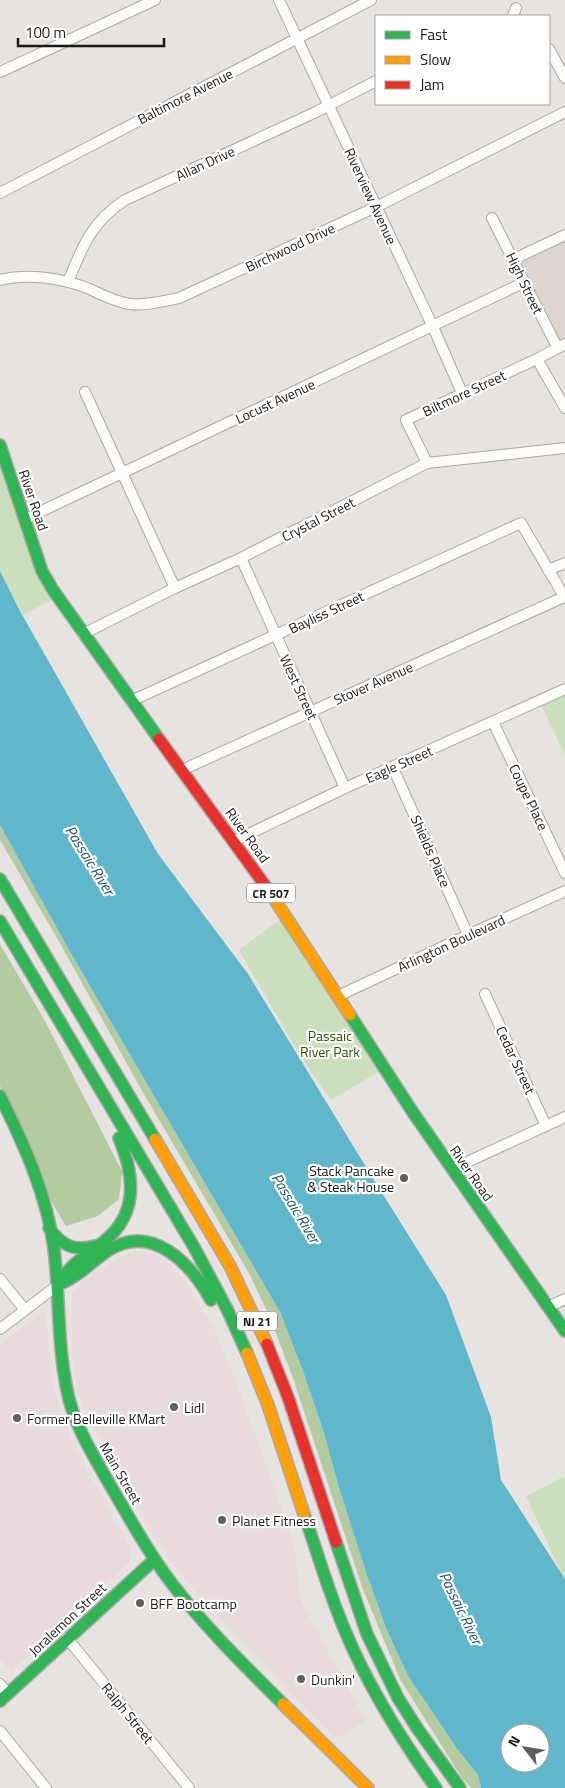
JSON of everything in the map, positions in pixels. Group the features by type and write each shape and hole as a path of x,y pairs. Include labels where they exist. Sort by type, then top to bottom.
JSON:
{"main road":[{"name":"River Road","path":"0,445 42,571 53,590 131,701 274,896 452,1170 565,1331"},
{"name":"NJ 21","path":"0,879 212,1236 247,1299 288,1397 368,1634 382,1667 431,1750 460,1788"},
{"name":"NJ 21","path":"0,920 211,1277 242,1340 279,1439 333,1601 349,1642 382,1708 401,1739 436,1788"},
{"path":"23,960 112,1125 126,1154 131,1180 129,1207 124,1220 108,1238 67,1269 58,1285"},
{"name":"Main Street","path":"0,1096 22,1142 33,1171 49,1228 58,1285 62,1363 66,1385 71,1405 89,1446 154,1560 183,1598 244,1664 368,1788"},
{"path":"49,1228 55,1238 70,1248 80,1250 89,1248 108,1238"},
{"path":"58,1285 73,1279 106,1253 124,1243 144,1242 164,1248 174,1254 193,1273 209,1296 279,1439"},
{"name":"Joralemon Street","path":"4,1697 154,1560"}],"street":[{"path":"0,72 155,0"},
{"name":"Riverview Avenue","path":"279,0 433,327 462,393"},
{"name":"Baltimore Avenue","path":"0,193 371,0"},
{"path":"550,50 565,78"},
{"name":"Allan Drive","path":"68,282 88,236 102,217 119,203 375,82"},
{"name":"Birchwood Drive","path":"0,280 40,277 68,282 119,302 132,304 147,304 179,298 376,207 565,112"},
{"name":"High Street","path":"492,218 561,346"},
{"path":"514,259 565,235"},
{"name":"Locust Avenue","path":"25,519 525,282"},
{"name":"Biltmore Street","path":"427,463 406,420 561,346"},
{"path":"537,359 565,408"},
{"path":"85,392 175,588"},
{"name":"Crystal Street","path":"83,634 175,588 241,558 427,463 565,448"},
{"name":"Bayliss Street","path":"131,701 521,522 548,570"},
{"name":"West Street","path":"241,558 345,788"},
{"path":"564,597 548,570 565,563"},
{"name":"Stover Avenue","path":"182,770 564,597"},
{"name":"Eagle Street","path":"234,841 345,788 565,689"},
{"name":"Coupe Place","path":"493,722 565,872"},
{"name":"Shields Place","path":"393,768 468,934"},
{"name":"Arlington Boulevard","path":"338,996 468,934 565,891"},
{"name":"Cedar Street","path":"485,994 546,1126"},
{"path":"452,1170 565,1117"},
{"path":"0,1278 25,1310"},
{"path":"0,1329 58,1285"},
{"path":"548,1307 565,1299"},
{"name":"Ralph Street","path":"67,1638 188,1788"},
{"path":"0,1684 4,1697"},
{"path":"0,1731 46,1788"}],"shaded area":[{"path":"565,235 565,344 557,347 514,259"},
{"path":"141,1251 159,1256 172,1266 188,1286 212,1325 233,1373 295,1546 300,1600 366,1721 335,1739 199,1596 178,1570 157,1540 88,1418 78,1391 72,1352 72,1294 81,1283 122,1256"},
{"path":"45,1311 53,1384 61,1412 75,1448 131,1549 129,1563 11,1672 0,1659 0,1345"}],"green space":[{"path":"0,445 57,597 23,615 0,571"},
{"path":"565,689 565,755 539,701"},
{"path":"0,825 69,950 280,1312 324,1433 339,1488 386,1628 408,1676 458,1750 478,1775 481,1788 471,1788 462,1778 400,1679 362,1587 294,1381 271,1320 250,1275 141,1089 0,840"},
{"name":"Passaic River Park","path":"286,915 385,1068 331,1100 302,1059 239,950"},
{"path":"0,944 45,1021 124,1175 122,1174 119,1199 98,1216 66,1226 45,1191 0,1086"},
{"path":"565,1476 565,1581 526,1496"}],"water":[{"name":"Passaic River","path":"0,571 20,611 158,854 248,974 446,1295 491,1417 501,1480 565,1579 565,1788 481,1788 478,1775 458,1750 408,1676 386,1628 367,1575 339,1488 324,1433 280,1312 69,950 0,825"}],"traffic: fast":[{"path":"0,445 42,571 53,590 159,739"},
{"path":"0,879 155,1139"},
{"path":"0,921 194,1247 227,1309 247,1353"},
{"path":"350,1015 412,1111 565,1331"},
{"path":"0,1096 26,1151 51,1229 56,1268 62,1362 72,1410 82,1433 98,1465 138,1534 170,1581 210,1629 283,1704"},
{"path":"58,1285 72,1267 114,1232 123,1220 128,1207 130,1181 128,1166 119,1138"},
{"path":"49,1228 58,1239 69,1246 81,1248 95,1246"},
{"path":"58,1285 78,1274 109,1250 125,1243 141,1241 155,1244 169,1251 182,1261 203,1286 211,1300"},
{"path":"304,1514 334,1604 365,1674 410,1751 436,1788"},
{"path":"336,1542 367,1634 398,1698 460,1788"},
{"path":"0,1701 154,1560"}],"traffic: slow":[{"path":"267,888 350,1015"},
{"path":"155,1139 230,1266 267,1344"},
{"path":"247,1353 268,1405 304,1514"},
{"path":"283,1704 368,1788"}],"traffic: jam":[{"path":"159,739 267,888"},
{"path":"267,1344 288,1397 336,1542"}],"place":[{"name":"Stack Pancake & Steak House","path":"404,1178"},
{"name":"Lidl","path":"174,1407"},
{"name":"Former Belleville KMart","path":"17,1418"},
{"name":"Planet Fitness","path":"222,1520"},
{"name":"BFF Bootcamp","path":"140,1603"},
{"name":"Dunkin'","path":"301,1679"}]}
